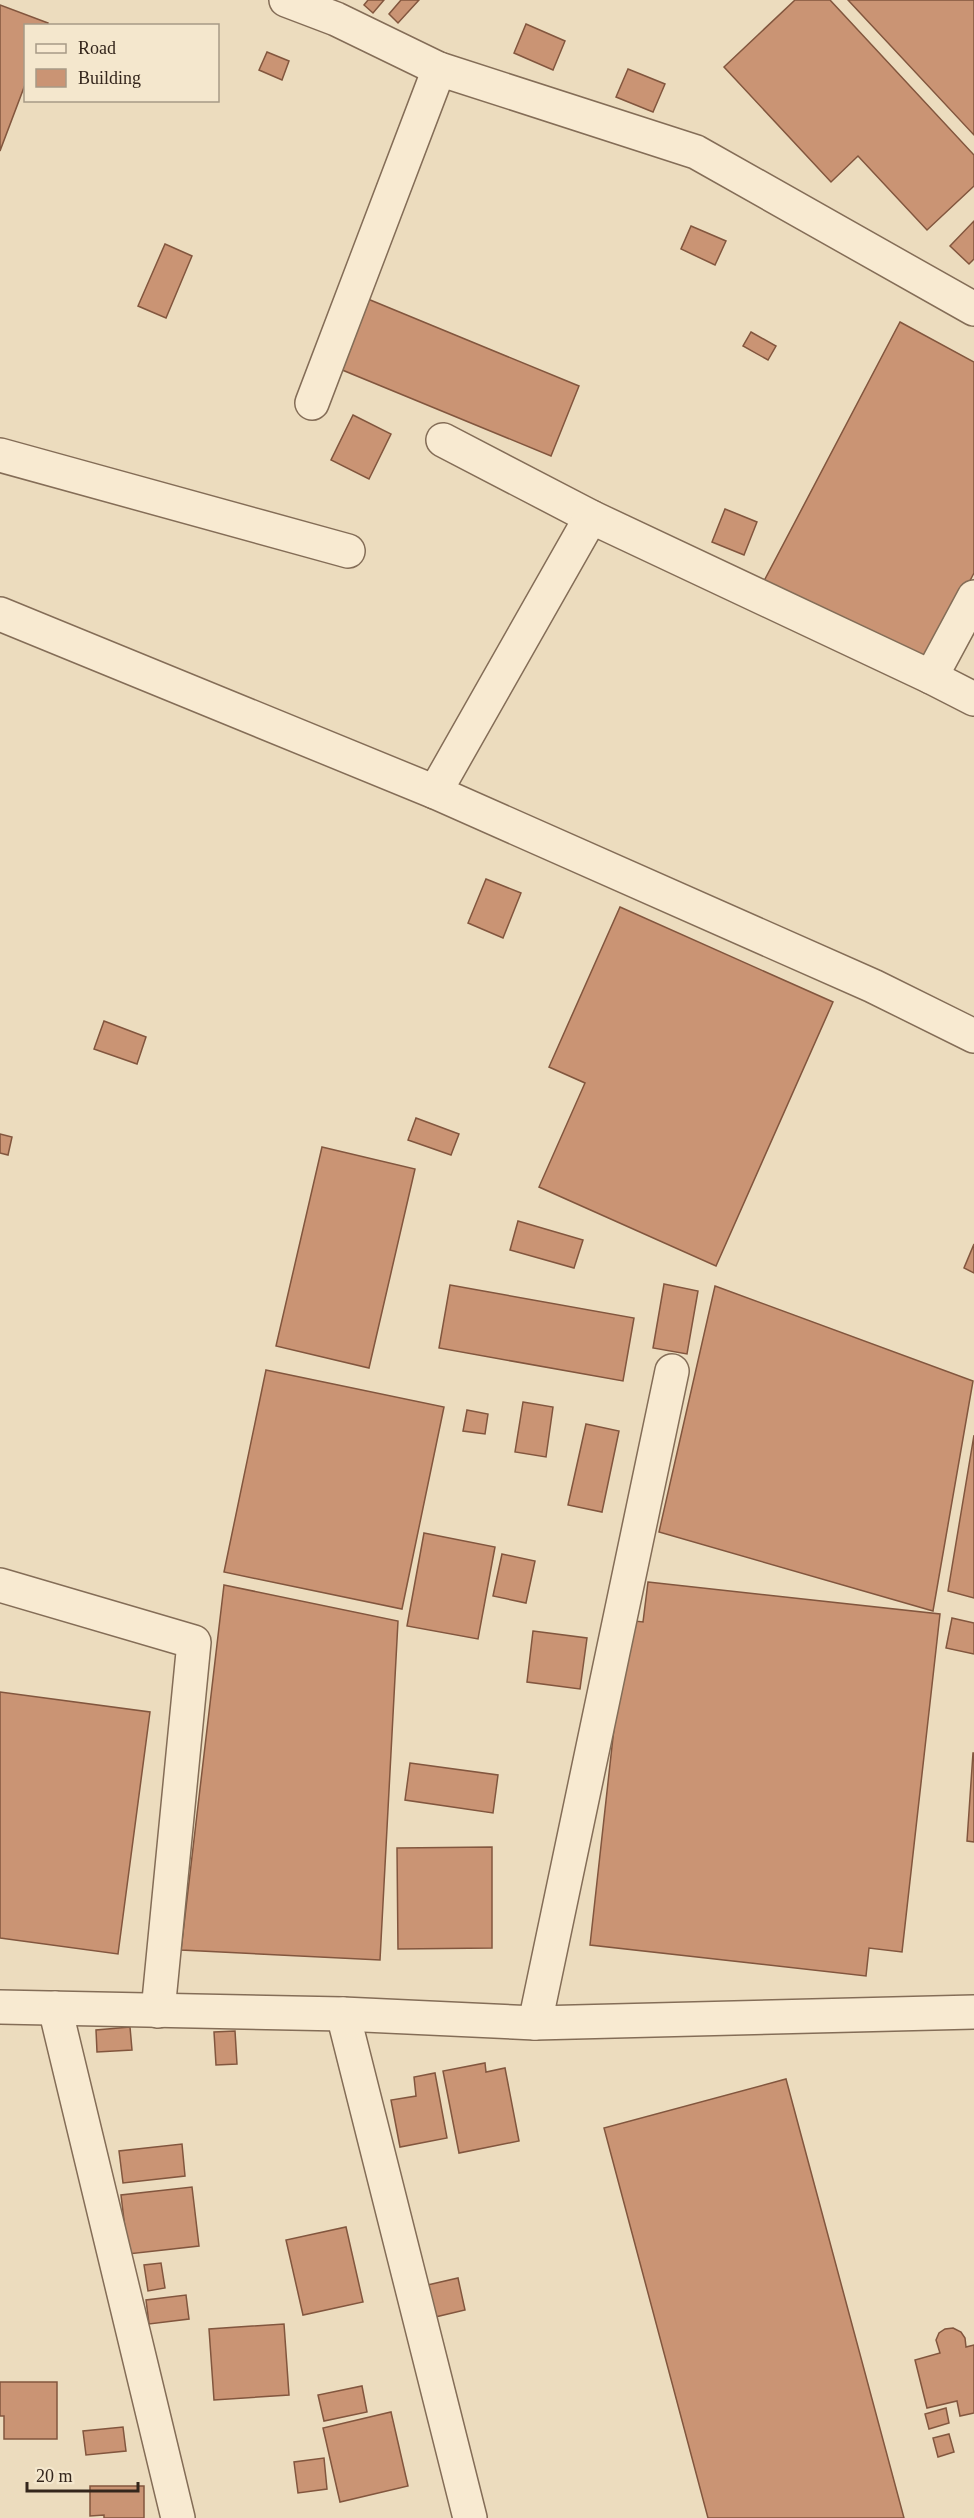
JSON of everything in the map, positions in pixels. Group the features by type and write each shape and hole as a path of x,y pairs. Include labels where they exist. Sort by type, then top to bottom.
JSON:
{"street":[{"path":"286,0 336,19 440,69 696,152 974,309"},
{"path":"312,403 440,69"},
{"path":"443,440 591,517 974,699"},
{"path":"0,455 348,551"},
{"path":"435,792 591,517"},
{"path":"931,677 974,597"},
{"path":"0,614 435,792 873,986 974,1036"},
{"path":"535,2023 672,1371"},
{"path":"0,1585 194,1642 158,2011"},
{"path":"0,2007 343,2014 535,2023 974,2012"},
{"path":"54,2008 178,2518"},
{"path":"343,2014 470,2518"}],"building":[{"path":"368,0 384,0 373,13 364,5"},
{"path":"401,0 419,0 398,23 389,14"},
{"path":"795,0 830,0 974,155 974,186 927,230 858,156 831,182 724,67"},
{"path":"848,0 974,0 974,135"},
{"path":"0,5 48,23 24,24 24,87 0,151"},
{"path":"526,24 565,41 553,70 514,53"},
{"path":"267,52 289,61 282,80 259,70"},
{"path":"628,69 665,84 653,112 616,97"},
{"path":"974,221 974,259 969,264 950,246"},
{"path":"691,226 726,241 715,265 681,249"},
{"path":"165,244 192,256 166,318 138,306"},
{"path":"363,297 579,386 551,456 335,367"},
{"path":"900,322 974,362 974,573 925,666 764,581"},
{"path":"751,332 776,346 768,360 743,346"},
{"path":"353,415 391,434 369,479 331,460"},
{"path":"725,509 757,522 744,555 712,542"},
{"path":"486,879 521,893 503,938 468,923"},
{"path":"620,907 833,1002 716,1266 539,1187 585,1083 549,1067"},
{"path":"104,1021 146,1037 137,1064 94,1049"},
{"path":"416,1118 459,1134 451,1155 408,1140"},
{"path":"0,1134 12,1137 8,1155 0,1153"},
{"path":"322,1147 415,1169 369,1368 276,1346"},
{"path":"518,1221 583,1240 574,1268 510,1250"},
{"path":"974,1244 974,1273 964,1268"},
{"path":"664,1284 698,1291 687,1354 653,1348"},
{"path":"450,1285 634,1318 623,1381 439,1348"},
{"path":"715,1286 973,1381 933,1611 659,1532"},
{"path":"266,1370 444,1407 402,1609 224,1572"},
{"path":"523,1402 553,1407 546,1457 515,1452"},
{"path":"467,1410 488,1414 485,1434 463,1431"},
{"path":"586,1424 619,1431 602,1512 568,1505"},
{"path":"974,1435 974,1598 948,1591"},
{"path":"424,1533 495,1547 478,1639 407,1626"},
{"path":"502,1554 535,1561 526,1603 493,1596"},
{"path":"648,1582 940,1614 902,1952 869,1948 866,1976 590,1945 626,1620 643,1622"},
{"path":"224,1585 398,1621 380,1960 181,1950"},
{"path":"952,1618 974,1623 974,1654 946,1648"},
{"path":"533,1631 587,1638 580,1689 527,1682"},
{"path":"0,1692 150,1712 118,1954 0,1938"},
{"path":"974,1753 974,1842 967,1841"},
{"path":"410,1763 498,1775 493,1813 405,1800"},
{"path":"492,1847 492,1948 398,1949 397,1848"},
{"path":"130,2027 132,2050 97,2052 96,2030"},
{"path":"235,2031 237,2064 216,2065 214,2032"},
{"path":"485,2063 486,2072 505,2068 519,2141 459,2153 443,2071"},
{"path":"435,2073 447,2138 400,2147 391,2100 416,2096 414,2077"},
{"path":"786,2079 904,2518 708,2518 604,2128"},
{"path":"182,2144 185,2176 123,2183 119,2151"},
{"path":"192,2187 199,2246 128,2254 121,2195"},
{"path":"346,2227 363,2302 303,2315 286,2240"},
{"path":"161,2263 165,2288 148,2291 144,2265"},
{"path":"458,2278 465,2310 431,2318 423,2286"},
{"path":"186,2295 189,2319 149,2324 146,2300"},
{"path":"284,2324 289,2395 214,2400 209,2329"},
{"path":"953,2328 961,2332 965,2338 966,2347 974,2345 974,2413 960,2416 957,2401 927,2408 915,2360 940,2353 936,2340 939,2333"},
{"path":"0,2382 57,2382 57,2439 4,2439 4,2416 0,2416"},
{"path":"362,2386 367,2412 324,2421 318,2395"},
{"path":"946,2408 949,2423 929,2429 925,2414"},
{"path":"391,2412 408,2486 340,2502 323,2428"},
{"path":"123,2427 126,2451 86,2455 83,2431"},
{"path":"949,2434 954,2452 938,2457 933,2438"},
{"path":"324,2458 327,2489 298,2493 294,2462"},
{"path":"90,2486 144,2486 144,2518 90,2516"}]}
